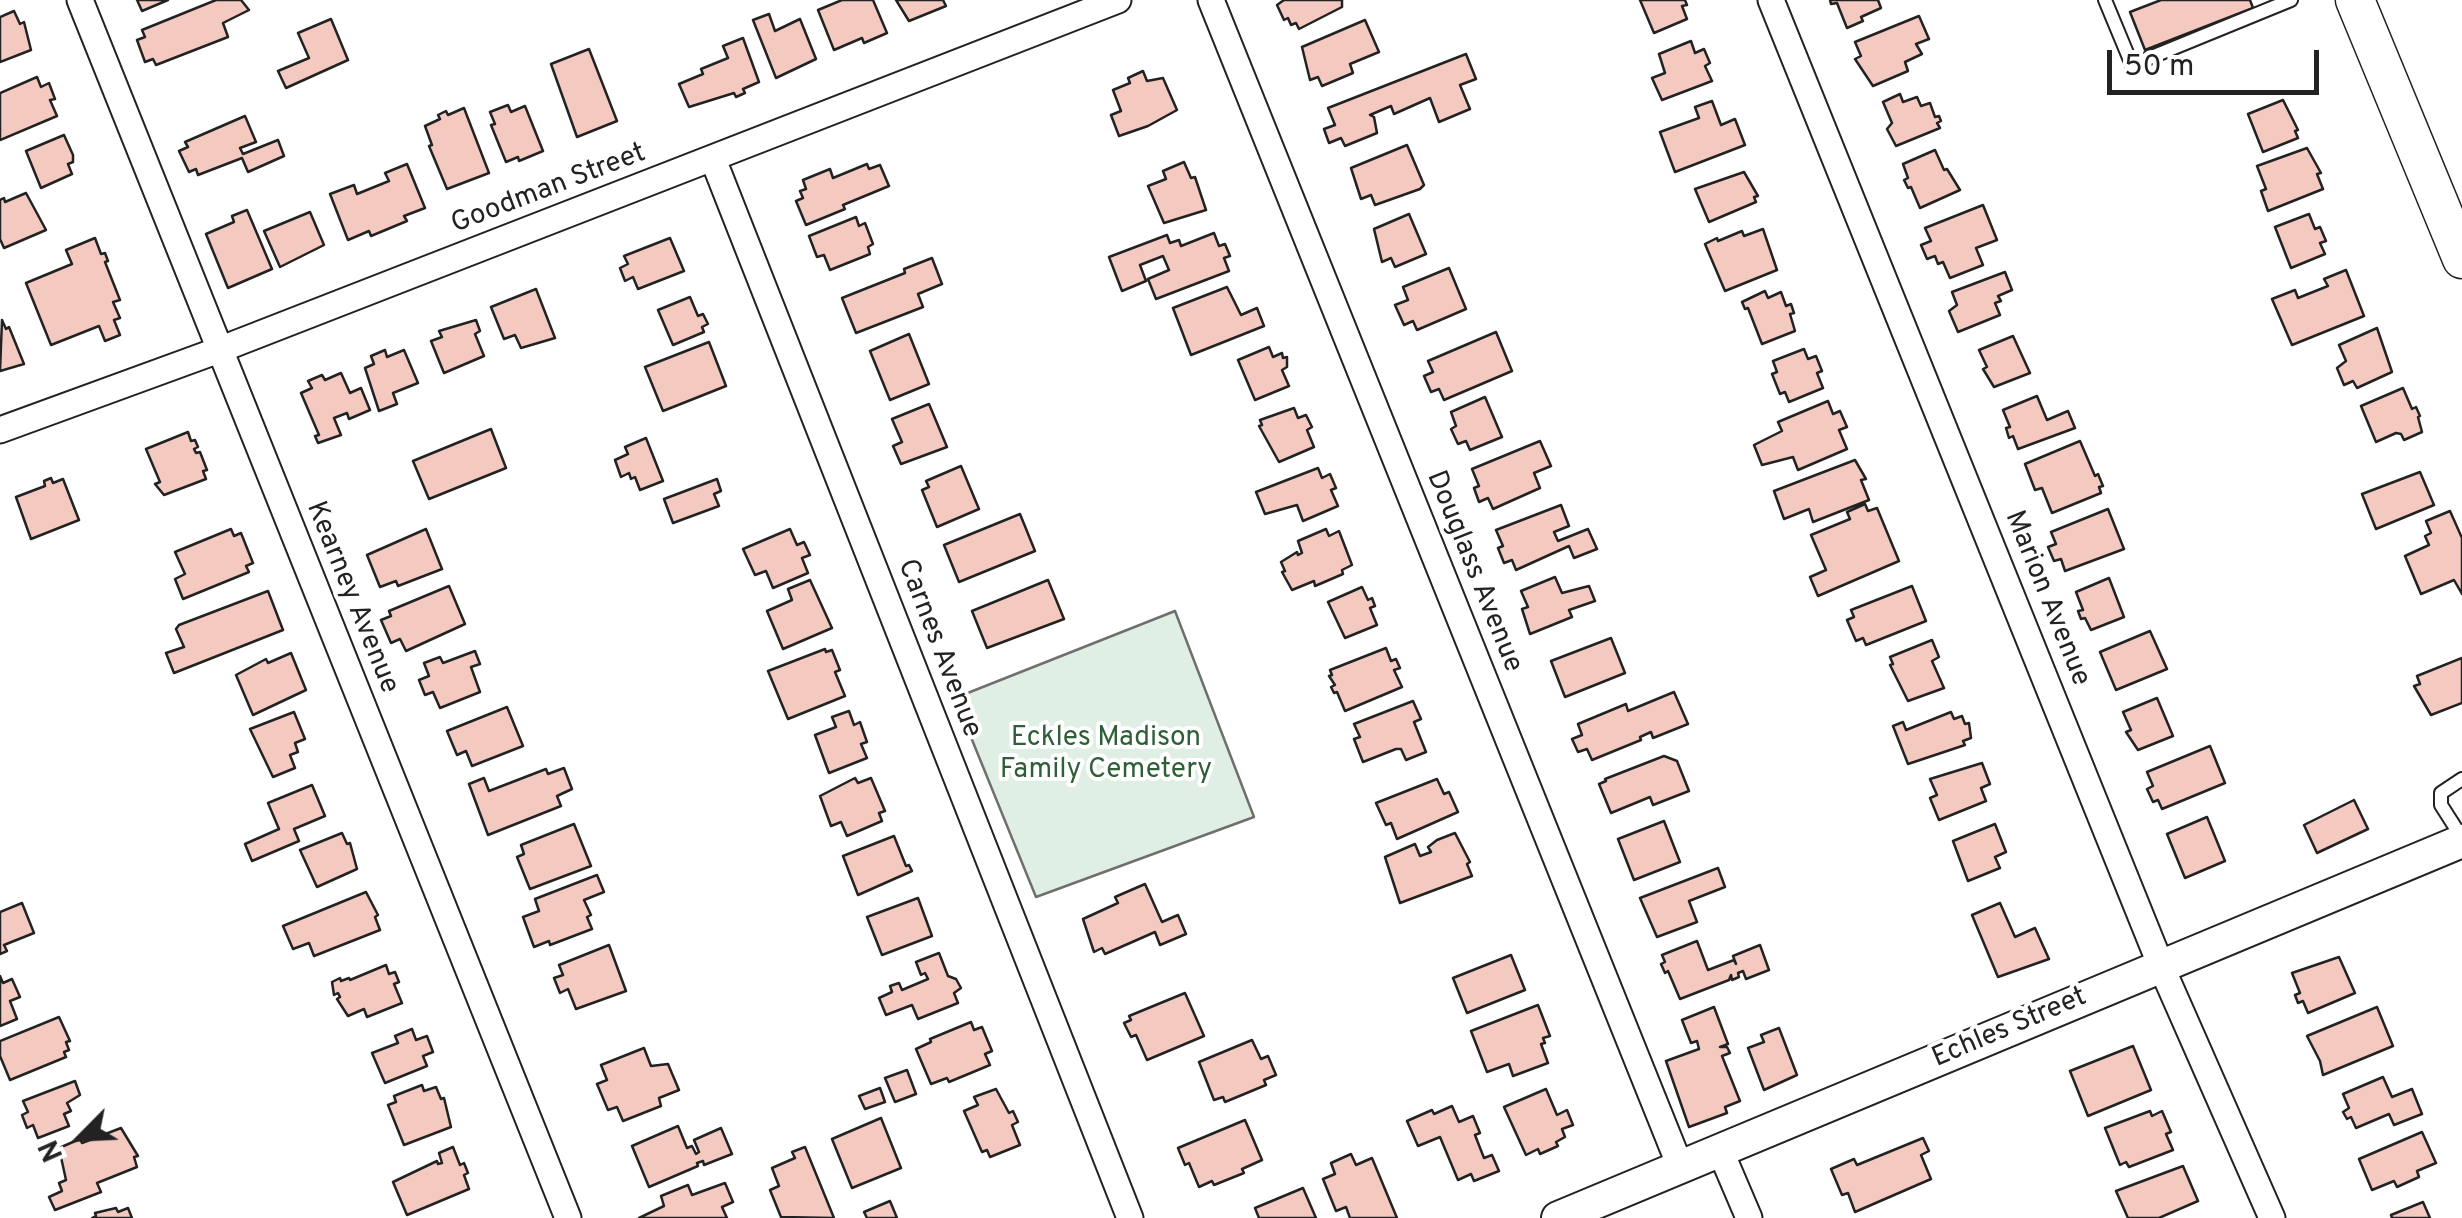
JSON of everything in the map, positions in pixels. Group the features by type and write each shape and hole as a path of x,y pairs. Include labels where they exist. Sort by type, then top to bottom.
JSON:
{"main road":[{"path":"2355,0 2462,259"}],"street":[{"name":"Kearney Avenue","path":"80,0 568,1218"},
{"name":"Goodman Street","path":"0,430 218,350 1118,0"},
{"name":"Douglass Avenue","path":"1211,0 1680,1166"},
{"name":"Marion Avenue","path":"1771,0 2162,966 2272,1218"},
{"name":"Carnes Avenue","path":"713,159 1130,1218"},
{"name":"Echles Street","path":"1558,1218 2462,839"},
{"path":"1720,1150 1749,1218"}],"lane":[{"path":"2105,0 2132,65 2291,0"},
{"path":"2462,780 2441,793 2441,806 2462,839"}],"green space":[{"name":"Eckles Madison Family Cemetery","path":"1175,611 1254,817 1036,897 955,698"}],"building":[{"path":"137,0 168,0 142,11"},
{"path":"216,0 241,0 249,10 223,23 228,37 156,65 153,59 145,62 137,40 145,37 142,30"},
{"path":"842,0 873,0 887,33 834,50 818,10"},
{"path":"896,0 943,0 946,6 909,21"},
{"path":"1284,0 1342,0 1342,7 1299,29 1288,18 1284,20 1277,5"},
{"path":"1640,0 1685,0 1687,5 1682,6 1687,19 1654,33"},
{"path":"1830,0 1878,0 1881,8 1847,28 1837,3 1831,4"},
{"path":"2161,0 2250,0 2253,8 2145,50 2130,12"},
{"path":"14,11 20,24 24,22 31,50 0,62 0,17"},
{"path":"769,14 775,31 800,19 816,59 776,78 753,20"},
{"path":"1919,16 1929,39 1916,44 1922,54 1905,62 1908,71 1873,86 1855,59 1861,56 1855,42"},
{"path":"331,19 348,60 286,88 278,71 309,58 298,33"},
{"path":"1365,20 1379,52 1350,64 1353,73 1322,86 1318,77 1310,80 1302,47"},
{"path":"743,38 759,82 736,97 734,93 689,107 679,84 728,58 723,46"},
{"path":"1691,41 1695,53 1704,49 1710,63 1705,66 1712,81 1662,100 1652,78 1665,73 1659,54"},
{"path":"589,49 617,121 577,137 551,64"},
{"path":"1466,54 1476,79 1460,85 1470,109 1439,122 1430,98 1394,114 1391,106 1370,115 1374,117 1377,133 1345,146 1341,138 1329,143 1324,129 1335,125 1328,108"},
{"path":"1143,71 1147,81 1163,78 1177,110 1119,136 1111,115 1121,111 1113,90 1130,83 1128,78"},
{"path":"37,77 41,87 49,83 55,99 50,100 57,116 0,140 0,93"},
{"path":"1900,94 1903,102 1917,97 1921,106 1930,103 1935,117 1939,116 1941,121 1937,123 1940,128 1896,146 1887,129 1892,123 1883,102"},
{"path":"2283,100 2298,138 2263,152 2248,114"},
{"path":"1712,101 1721,125 1735,119 1745,145 1675,172 1660,132 1699,118 1695,107"},
{"path":"508,105 511,112 525,106 543,151 506,162 491,125 495,124 490,112"},
{"path":"464,108 489,173 447,189 425,126 440,119 438,115 446,111 448,115"},
{"path":"245,116 256,142 240,148 243,154 278,140 284,156 248,172 242,158 198,175 196,169 189,172 179,151 188,147 185,142"},
{"path":"64,135 73,155 73,162 68,164 72,174 41,188 26,151"},
{"path":"1407,145 1424,185 1375,205 1371,195 1361,199 1351,168"},
{"path":"2307,148 2321,173 2317,174 2323,189 2268,211 2261,191 2266,189 2257,166"},
{"path":"1935,150 1960,190 1920,208 1904,180 1908,178 1903,164"},
{"path":"1184,162 1191,178 1195,177 1206,210 1164,223 1148,186 1166,179 1163,171"},
{"path":"407,164 425,208 404,216 407,221 371,236 369,231 348,240 330,194 354,185 357,194 389,181 385,173"},
{"path":"867,164 869,169 880,165 889,186 806,225 796,201 803,198 800,191 806,189 803,180 830,169 833,178"},
{"path":"1744,172 1758,196 1754,197 1756,202 1709,222 1695,189"},
{"path":"26,193 46,230 4,248 0,239 0,200 4,198 5,202"},
{"path":"1983,205 1997,240 1976,248 1983,265 1950,278 1943,262 1938,264 1935,256 1927,259 1921,245 1931,241 1925,228"},
{"path":"247,210 272,269 228,288 206,234 234,222 232,216"},
{"path":"310,212 324,245 280,267 264,231"},
{"path":"1409,214 1426,254 1395,267 1391,258 1382,262 1374,229"},
{"path":"2309,214 2326,241 2320,243 2325,254 2291,268 2275,227"},
{"path":"856,217 859,226 865,223 873,244 868,247 870,254 830,270 824,255 817,257 809,236"},
{"path":"1763,229 1777,270 1725,291 1705,244 1742,231 1744,236"},
{"path":"1214,233 1219,246 1225,244 1230,256 1224,258 1229,271 1156,299 1148,279 1169,270 1163,256 1140,265 1146,281 1122,291 1109,257 1167,235 1170,243 1179,240 1181,246"},
{"path":"95,238 101,254 105,253 120,300 113,302 120,318 114,320 120,335 105,341 99,326 51,345 26,283 72,264 66,250"},
{"path":"670,238 684,271 638,289 633,277 625,281 620,268 628,264 624,256"},
{"path":"932,258 942,284 918,294 923,307 856,333 842,298"},
{"path":"1449,268 1466,309 1417,330 1413,321 1404,325 1395,305 1408,300 1403,287"},
{"path":"2346,270 2364,316 2292,345 2272,299 2295,290 2298,298 2328,286 2324,279"},
{"path":"2005,272 2012,290 1998,296 2001,301 1995,303 2000,315 1958,332 1949,311 1957,305 1952,292"},
{"path":"1227,287 1241,315 1257,308 1264,326 1191,355 1173,308"},
{"path":"536,289 555,338 521,348 515,335 504,339 491,307"},
{"path":"1765,291 1768,298 1781,292 1786,306 1791,304 1795,331 1762,344 1742,302"},
{"path":"690,297 698,316 703,314 708,324 702,327 704,332 673,345 658,310"},
{"path":"2,320 6,329 9,327 24,364 0,371"},
{"path":"476,320 480,331 475,334 484,356 444,373 431,341 442,337 439,331"},
{"path":"2377,328 2392,372 2357,388 2353,381 2344,385 2337,368 2346,361 2339,345"},
{"path":"1496,332 1512,371 1444,400 1439,389 1431,392 1424,376 1433,372 1428,361"},
{"path":"909,334 929,384 890,400 870,351"},
{"path":"2013,336 2030,373 1994,387 1983,369 1987,367 1979,350"},
{"path":"709,342 726,386 663,411 645,367"},
{"path":"1269,347 1273,357 1282,353 1283,358 1287,357 1287,367 1282,370 1289,386 1255,400 1238,360"},
{"path":"1804,349 1808,359 1816,356 1823,388 1789,402 1785,392 1780,394 1772,374 1777,372 1773,361"},
{"path":"385,350 387,357 404,350 418,383 393,393 397,404 379,411 365,368 374,364 371,356"},
{"path":"341,373 350,393 361,388 370,410 349,419 347,413 334,418 341,435 318,443 315,436 319,435 301,393 312,388 308,381 322,375 325,380"},
{"path":"2403,388 2412,409 2416,407 2420,416 2422,432 2404,440 2396,433 2376,442 2361,406"},
{"path":"2037,396 2047,420 2068,411 2075,428 2018,449 2013,436 2009,438 2006,428 2010,427 2003,410"},
{"path":"1485,397 1502,437 1470,450 1466,441 1458,444 1451,429 1456,426 1451,412"},
{"path":"1828,401 1833,414 1840,411 1847,427 1839,430 1847,449 1798,470 1793,457 1762,465 1754,445 1782,431 1778,422"},
{"path":"929,404 947,447 901,464 893,446 902,442 892,419"},
{"path":"1294,408 1298,418 1306,415 1314,447 1279,462 1259,426 1260,420"},
{"path":"491,429 506,468 429,499 413,461"},
{"path":"188,432 207,470 203,471 206,479 164,495 155,484 160,482 146,449"},
{"path":"646,438 663,481 640,490 635,477 631,479 629,473 621,477 615,460 628,454 625,447"},
{"path":"1540,441 1551,466 1534,473 1540,488 1493,509 1488,498 1479,502 1474,488 1479,486 1472,469"},
{"path":"2080,441 2103,486 2099,487 2101,493 2052,513 2042,488 2035,490 2025,464"},
{"path":"1855,460 1866,479 1861,480 1869,500 1813,522 1809,509 1784,519 1774,491"},
{"path":"961,466 979,509 937,527 922,490 929,487 926,481"},
{"path":"1318,468 1322,478 1330,474 1338,506 1303,521 1297,505 1265,514 1256,492"},
{"path":"2420,472 2434,505 2376,529 2362,494"},
{"path":"51,478 53,483 63,479 79,520 31,539 16,497 45,486 44,481"},
{"path":"717,479 721,491 714,494 719,506 673,523 664,499"},
{"path":"1865,504 1868,511 1877,508 1899,561 1818,596 1810,577 1826,570 1811,535 1850,519 1847,512"},
{"path":"1561,505 1569,526 1554,532 1558,541 1588,529 1597,549 1574,558 1569,546 1516,570 1512,560 1504,563 1498,548 1503,546 1496,530"},
{"path":"2108,509 2124,549 2065,571 2061,559 2054,561 2048,547 2056,544 2051,532"},
{"path":"2450,511 2462,538 2462,594 2454,580 2421,594 2405,556 2429,545 2425,536 2431,533 2426,521"},
{"path":"1020,514 1035,551 959,582 944,545"},
{"path":"231,529 234,536 241,533 253,563 246,566 249,572 183,599 175,579 185,574 175,552"},
{"path":"426,529 442,569 398,586 396,581 380,587 367,555"},
{"path":"790,529 797,545 804,542 810,555 802,558 808,573 773,588 766,571 755,575 743,549"},
{"path":"1326,529 1329,536 1339,531 1352,565 1342,570 1343,574 1315,586 1314,581 1292,590 1281,562 1302,553 1298,541"},
{"path":"1555,577 1562,593 1589,586 1595,601 1569,610 1572,617 1530,634 1522,609 1528,607 1521,591"},
{"path":"2109,578 2124,617 2091,630 2085,618 2081,619 2078,611 2083,610 2076,592"},
{"path":"810,580 832,628 783,649 767,611 792,600 788,589"},
{"path":"1048,580 1064,619 987,648 972,611"},
{"path":"449,586 465,624 406,651 400,639 391,643 381,620 391,616 389,611"},
{"path":"1912,586 1926,621 1866,645 1863,638 1856,641 1847,620 1854,617 1851,610"},
{"path":"1362,587 1368,600 1372,598 1375,606 1370,608 1377,625 1345,638 1328,602"},
{"path":"268,591 283,630 174,673 166,653 184,647 176,629 179,625"},
{"path":"2150,631 2167,669 2116,690 2100,652"},
{"path":"1611,638 1625,673 1565,697 1551,661"},
{"path":"1932,640 1939,657 1932,661 1944,688 1908,701 1890,665 1890,657"},
{"path":"1386,648 1391,661 1396,659 1400,668 1394,670 1402,687 1345,711 1331,687 1335,685 1330,670"},
{"path":"825,649 832,650 840,670 835,672 845,696 788,719 768,671"},
{"path":"475,651 480,664 471,667 480,692 440,708 433,692 425,695 419,680 429,676 424,663 440,657 443,663"},
{"path":"291,653 306,690 253,715 236,675 266,659 268,663"},
{"path":"2462,658 2462,703 2431,715 2414,686 2420,684 2417,676"},
{"path":"1674,692 1688,724 1653,738 1651,732 1592,760 1587,749 1578,752 1572,739 1582,735 1578,724 1626,704 1628,711"},
{"path":"2157,698 2173,736 2138,750 2126,732 2131,730 2123,712"},
{"path":"1413,701 1421,719 1414,722 1426,752 1406,760 1401,749 1396,749 1363,762 1354,739 1360,737 1354,724"},
{"path":"507,707 523,746 472,766 466,751 457,755 447,731"},
{"path":"849,711 854,725 860,722 867,742 861,744 867,758 829,773 815,735 836,727 832,717"},
{"path":"294,712 305,739 295,743 298,752 290,755 295,768 273,777 250,729"},
{"path":"1951,712 1954,719 1962,716 1965,724 1969,723 1971,738 1963,741 1965,745 1908,764 1893,726 1903,722 1906,730"},
{"path":"2210,746 2225,783 2162,809 2158,800 2153,802 2147,789 2153,786 2147,772"},
{"path":"1664,756 1677,761 1689,791 1653,805 1650,797 1611,813 1599,784"},
{"path":"1982,763 1990,784 1981,788 1986,801 1939,820 1930,798 1937,795 1930,779"},
{"path":"564,768 572,789 557,796 561,806 488,835 469,784 484,778 489,791 546,769 548,774"},
{"path":"855,778 858,783 871,778 885,811 879,813 882,821 847,836 841,822 831,826 820,796"},
{"path":"1437,779 1444,794 1449,792 1458,812 1397,839 1376,803"},
{"path":"312,785 325,816 294,829 299,841 252,861 245,844 279,829 268,803"},
{"path":"2354,800 2368,829 2317,853 2304,825"},
{"path":"2207,817 2225,861 2185,878 2167,834"},
{"path":"1664,821 1680,862 1634,880 1618,839"},
{"path":"574,824 591,866 530,889 517,857 524,854 521,845"},
{"path":"1995,824 2006,852 1995,857 2000,868 1968,881 1953,841"},
{"path":"342,833 350,843 357,869 317,887 300,850"},
{"path":"1455,833 1470,862 1467,864 1472,876 1400,903 1385,857 1415,844 1420,856 1431,852 1428,847 1437,840"},
{"path":"894,836 906,866 912,871 858,895 843,856"},
{"path":"1718,868 1725,887 1689,901 1697,922 1657,937 1640,898"},
{"path":"597,875 604,892 584,900 592,929 534,947 523,917 539,911 535,899"},
{"path":"1145,884 1162,922 1178,915 1186,934 1160,945 1155,932 1105,954 1102,948 1094,952 1083,919 1118,903 1115,897"},
{"path":"366,892 378,915 375,917 380,930 314,956 309,943 293,949 283,926"},
{"path":"918,898 932,936 882,955 867,917"},
{"path":"22,903 34,933 4,945 7,951 0,954 0,912"},
{"path":"2000,903 2015,937 2035,928 2049,959 1998,977 1972,915"},
{"path":"1697,941 1708,970 1734,960 1736,964 1733,956 1760,945 1769,970 1746,979 1743,971 1738,973 1739,977 1732,980 1731,975 1729,980 1680,999 1661,964 1665,962 1662,955"},
{"path":"609,945 626,991 576,1009 568,989 560,993 554,978 563,975 559,965"},
{"path":"939,953 948,976 956,979 961,988 954,993 958,1003 918,1019 912,1005 886,1015 879,998 892,992 890,986 899,983 902,990 928,979 925,973 921,975 916,962"},
{"path":"1511,955 1525,990 1467,1013 1453,978"},
{"path":"2339,957 2355,993 2308,1013 2303,1001 2298,1003 2295,995 2300,993 2292,973"},
{"path":"386,965 389,974 395,972 399,982 394,984 402,1003 367,1017 364,1009 348,1016 337,999 338,993 334,995 332,982 340,978 350,980"},
{"path":"0,976 3,983 12,979 20,997 10,1001 17,1019 0,1026"},
{"path":"1185,993 1204,1036 1147,1060 1136,1035 1131,1037 1124,1023 1131,1020 1129,1016"},
{"path":"1538,1005 1550,1036 1543,1038 1545,1043 1541,1044 1548,1063 1513,1076 1509,1064 1487,1072 1471,1031"},
{"path":"1714,1007 1728,1044 1720,1047 1727,1047 1730,1053 1722,1056 1740,1101 1725,1107 1727,1113 1689,1127 1666,1061 1699,1049 1697,1041 1691,1043 1682,1020"},
{"path":"2377,1007 2393,1046 2323,1075 2307,1036"},
{"path":"59,1017 70,1041 66,1042 66,1057 10,1080 0,1056 0,1041"},
{"path":"971,1022 974,1030 982,1027 992,1051 985,1054 990,1065 949,1082 947,1078 931,1084 916,1049"},
{"path":"1779,1028 1797,1075 1764,1090 1748,1048 1764,1042 1761,1035"},
{"path":"412,1029 416,1040 427,1036 433,1052 423,1056 427,1066 385,1083 372,1053 398,1043 395,1036"},
{"path":"1252,1040 1261,1059 1268,1056 1276,1075 1264,1080 1266,1085 1225,1102 1223,1097 1214,1100 1199,1062"},
{"path":"2133,1046 2151,1090 2088,1116 2070,1071"},
{"path":"644,1048 651,1066 668,1064 679,1090 659,1098 661,1106 623,1121 617,1107 608,1110 597,1084 607,1080 601,1065"},
{"path":"907,1070 916,1094 895,1102 885,1078"},
{"path":"2383,1077 2392,1097 2412,1089 2422,1114 2394,1125 2389,1114 2356,1128 2351,1117 2347,1119 2343,1112 2349,1108 2343,1094"},
{"path":"75,1081 80,1095 67,1103 71,1111 64,1114 69,1126 38,1138 33,1125 27,1128 22,1115 28,1112 23,1101"},
{"path":"422,1085 424,1091 436,1087 441,1099 444,1098 451,1127 404,1145 388,1105 396,1102 394,1096"},
{"path":"880,1088 885,1102 865,1109 859,1096"},
{"path":"996,1089 1018,1122 1012,1125 1020,1145 990,1157 987,1150 982,1152 964,1111 978,1105 974,1097"},
{"path":"1546,1089 1557,1115 1567,1110 1573,1125 1562,1129 1565,1137 1556,1142 1558,1146 1526,1155 1504,1107"},
{"path":"1452,1106 1459,1122 1473,1116 1484,1158 1492,1155 1499,1171 1474,1181 1471,1174 1458,1180 1440,1137 1418,1146 1407,1121"},
{"path":"2150,1111 2152,1116 2162,1111 2173,1150 2129,1167 2126,1162 2120,1165 2105,1128"},
{"path":"881,1118 901,1168 852,1188 832,1139"},
{"path":"1245,1120 1262,1160 1242,1169 1244,1173 1199,1187 1178,1148"},
{"path":"678,1126 687,1148 692,1146 696,1154 699,1152 694,1140 721,1128 732,1154 704,1165 703,1161 697,1163 698,1166 649,1187 632,1146"},
{"path":"121,1128 138,1156 134,1157 137,1167 97,1183 101,1192 55,1210 49,1197 62,1191 59,1183 66,1180 59,1148"},
{"path":"2422,1132 2436,1163 2417,1171 2419,1177 2397,1187 2394,1181 2372,1190 2359,1159"},
{"path":"1923,1138 1929,1151 1921,1155 1931,1179 1855,1212 1848,1193 1842,1195 1831,1169 1854,1159 1857,1165"},
{"path":"453,1147 468,1173 464,1175 469,1189 407,1215 393,1182 437,1161 442,1163 439,1153"},
{"path":"805,1147 834,1218 781,1217 770,1190 779,1186 772,1168 795,1158 792,1152"},
{"path":"1351,1154 1356,1165 1372,1158 1397,1218 1350,1218 1346,1207 1336,1211 1323,1179 1335,1174 1331,1163"},
{"path":"2183,1166 2198,1201 2159,1218 2128,1218 2116,1191"},
{"path":"725,1183 733,1202 722,1207 727,1218 639,1218 664,1206 661,1196 688,1185 692,1195"},
{"path":"1303,1188 1316,1218 1259,1218 1255,1208"},
{"path":"890,1201 897,1218 867,1218 864,1212"},
{"path":"2423,1202 2430,1218 2392,1218 2391,1215"},
{"path":"116,1208 118,1212 128,1208 132,1218 92,1218 95,1213"}]}
